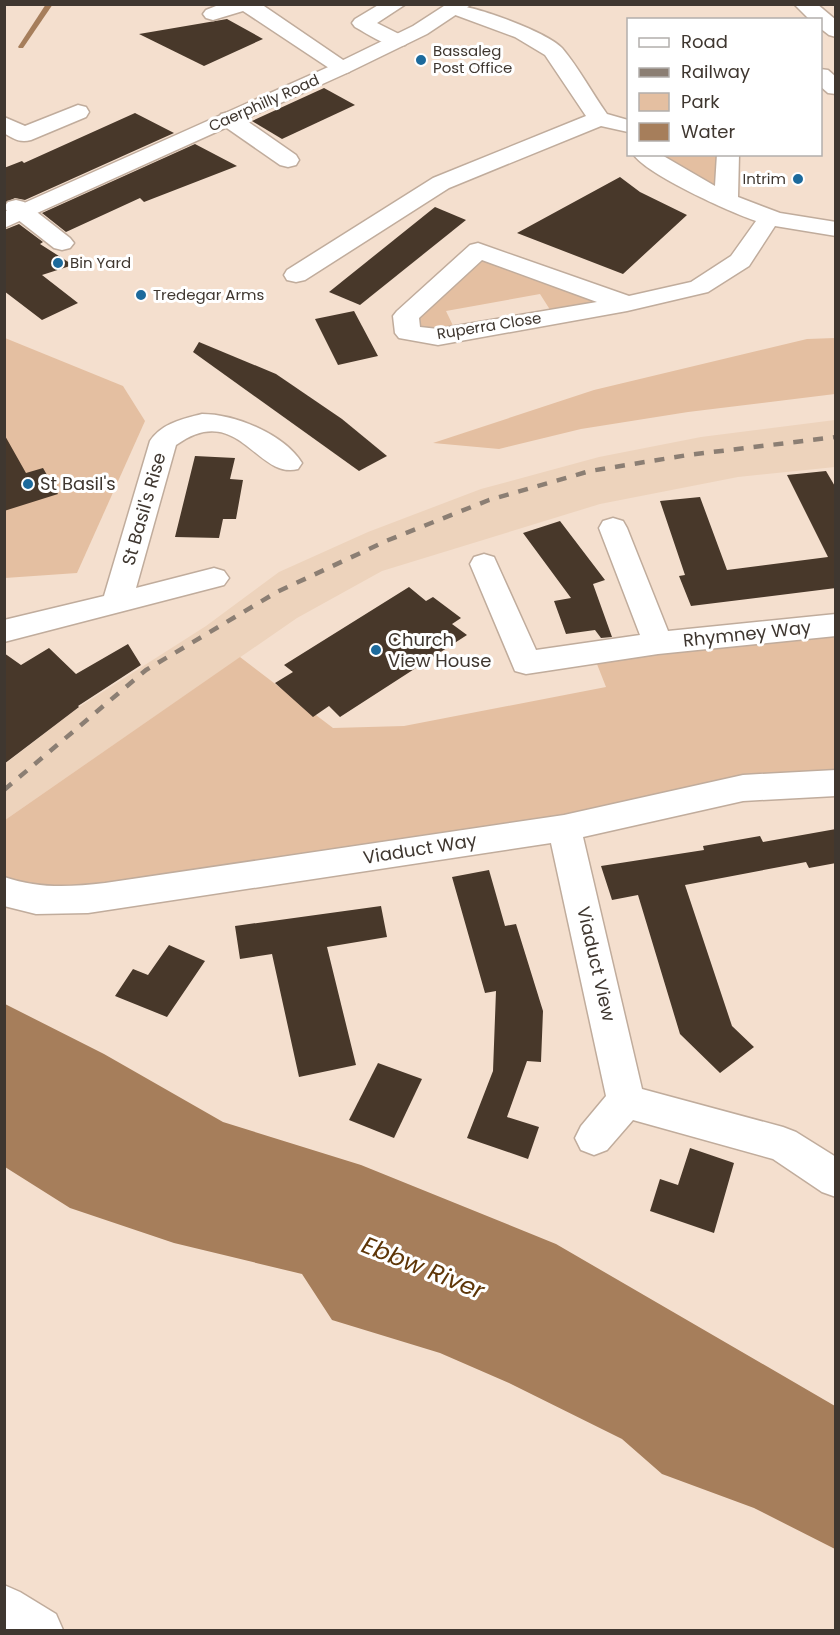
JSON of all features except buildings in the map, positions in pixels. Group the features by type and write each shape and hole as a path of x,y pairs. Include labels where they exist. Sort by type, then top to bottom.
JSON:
{"street":[{"path":"213,14 245,4 342,68"},
{"path":"396,4 362,23 398,41"},
{"path":"804,4 821,18"},
{"path":"460,7 522,33 553,51 599,119 626,129"},
{"name":"Caerphilly Road","path":"12,212 62,194 342,68 460,7"},
{"path":"822,19 836,31"},
{"path":"822,77 836,88"},
{"path":"4,123 22,135 78,112"},
{"path":"229,119 288,160"},
{"path":"296,275 441,183 599,119"},
{"path":"647,156 726,201 770,218 836,229"},
{"path":"726,201 728,156"},
{"path":"12,212 62,243"},
{"name":"Ruperra Close","path":"627,304 478,250 406,316 408,333 438,337 627,304 699,287 740,261 770,218"},
{"name":"St Basil's Rise","path":"117,603 164,441 188,426 219,422 253,435 288,463"},
{"name":"Rhymney Way","path":"613,528 657,643"},
{"name":"Rhymney Way","path":"484,564 526,663 657,643 836,625"},
{"path":"4,631 214,578"},
{"name":"Viaduct Way","path":"4,891 21,899 85,898 564,828 743,788 836,783"},
{"name":"Viaduct View","path":"564,828 626,1101"},
{"path":"594,1138 626,1101 783,1144 836,1179"},
{"path":"4,1608 40,1630"}],"shaded area":[{"path":"835,420 835,467 738,477 600,504 382,571 297,618 5,820 5,764 79,707 206,626 279,572 368,532 481,489 599,457 701,437"}],"green space":[{"path":"646,156 728,156 726,201"},
{"path":"478,250 627,304 554,316 540,294 446,311 457,334 408,333 406,316"},
{"path":"5,338 123,386 145,421 77,573 5,578"},
{"path":"835,338 835,394 688,412 581,429 499,449 433,443 594,390 807,339"},
{"path":"835,625 835,783 139,892 5,891 5,820 240,657 333,728 404,726 606,687 593,654"}],"water":[{"name":"Ebbw River","path":"5,1004 104,1054 223,1122 361,1165 556,1244 835,1406 835,1549 754,1508 662,1474 622,1439 509,1383 440,1353 332,1320 302,1274 174,1243 70,1208 5,1167"}],"waterway":[{"path":"21,47 50,4"}],"railway":[{"path":"4,790 146,670 277,592 386,541 489,500 590,471 688,455 836,437"}],"place":[{"name":"Bassaleg Post Office","path":"421,60"},
{"name":"Intrim","path":"798,179"},
{"name":"Bin Yard","path":"58,263"},
{"name":"Tredegar Arms","path":"141,295"},
{"name":"St Basil's","path":"28,484"},
{"name":"Church View House","path":"376,650"}]}
